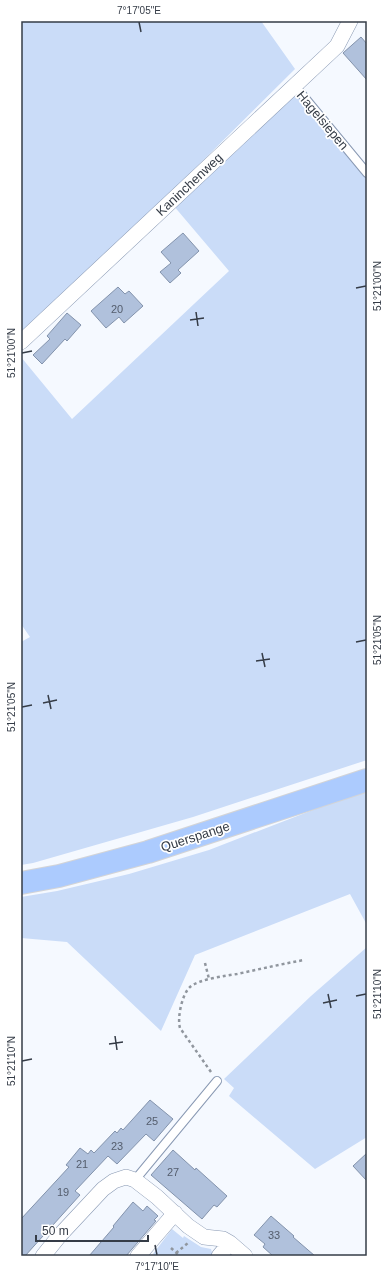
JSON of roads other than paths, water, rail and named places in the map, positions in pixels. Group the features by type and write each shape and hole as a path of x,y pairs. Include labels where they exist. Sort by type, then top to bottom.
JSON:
{"main road":[{"name":"Querspange","path":"21,883 59,876 148,852 367,780"}],"street":[{"name":"Kaninchenweg","path":"21,342 337,46 350,21"},
{"path":"43,1256 60,1235 103,1189 114,1180 126,1177 135,1180 157,1197 188,1226 204,1237 223,1239 245,1256"},
{"path":"138,1256 175,1213"},
{"path":"219,1256 230,1243"}],"lane":[{"name":"Hagelsiepen","path":"295,86 367,173"},
{"path":"135,1180 217,1081"}]}
